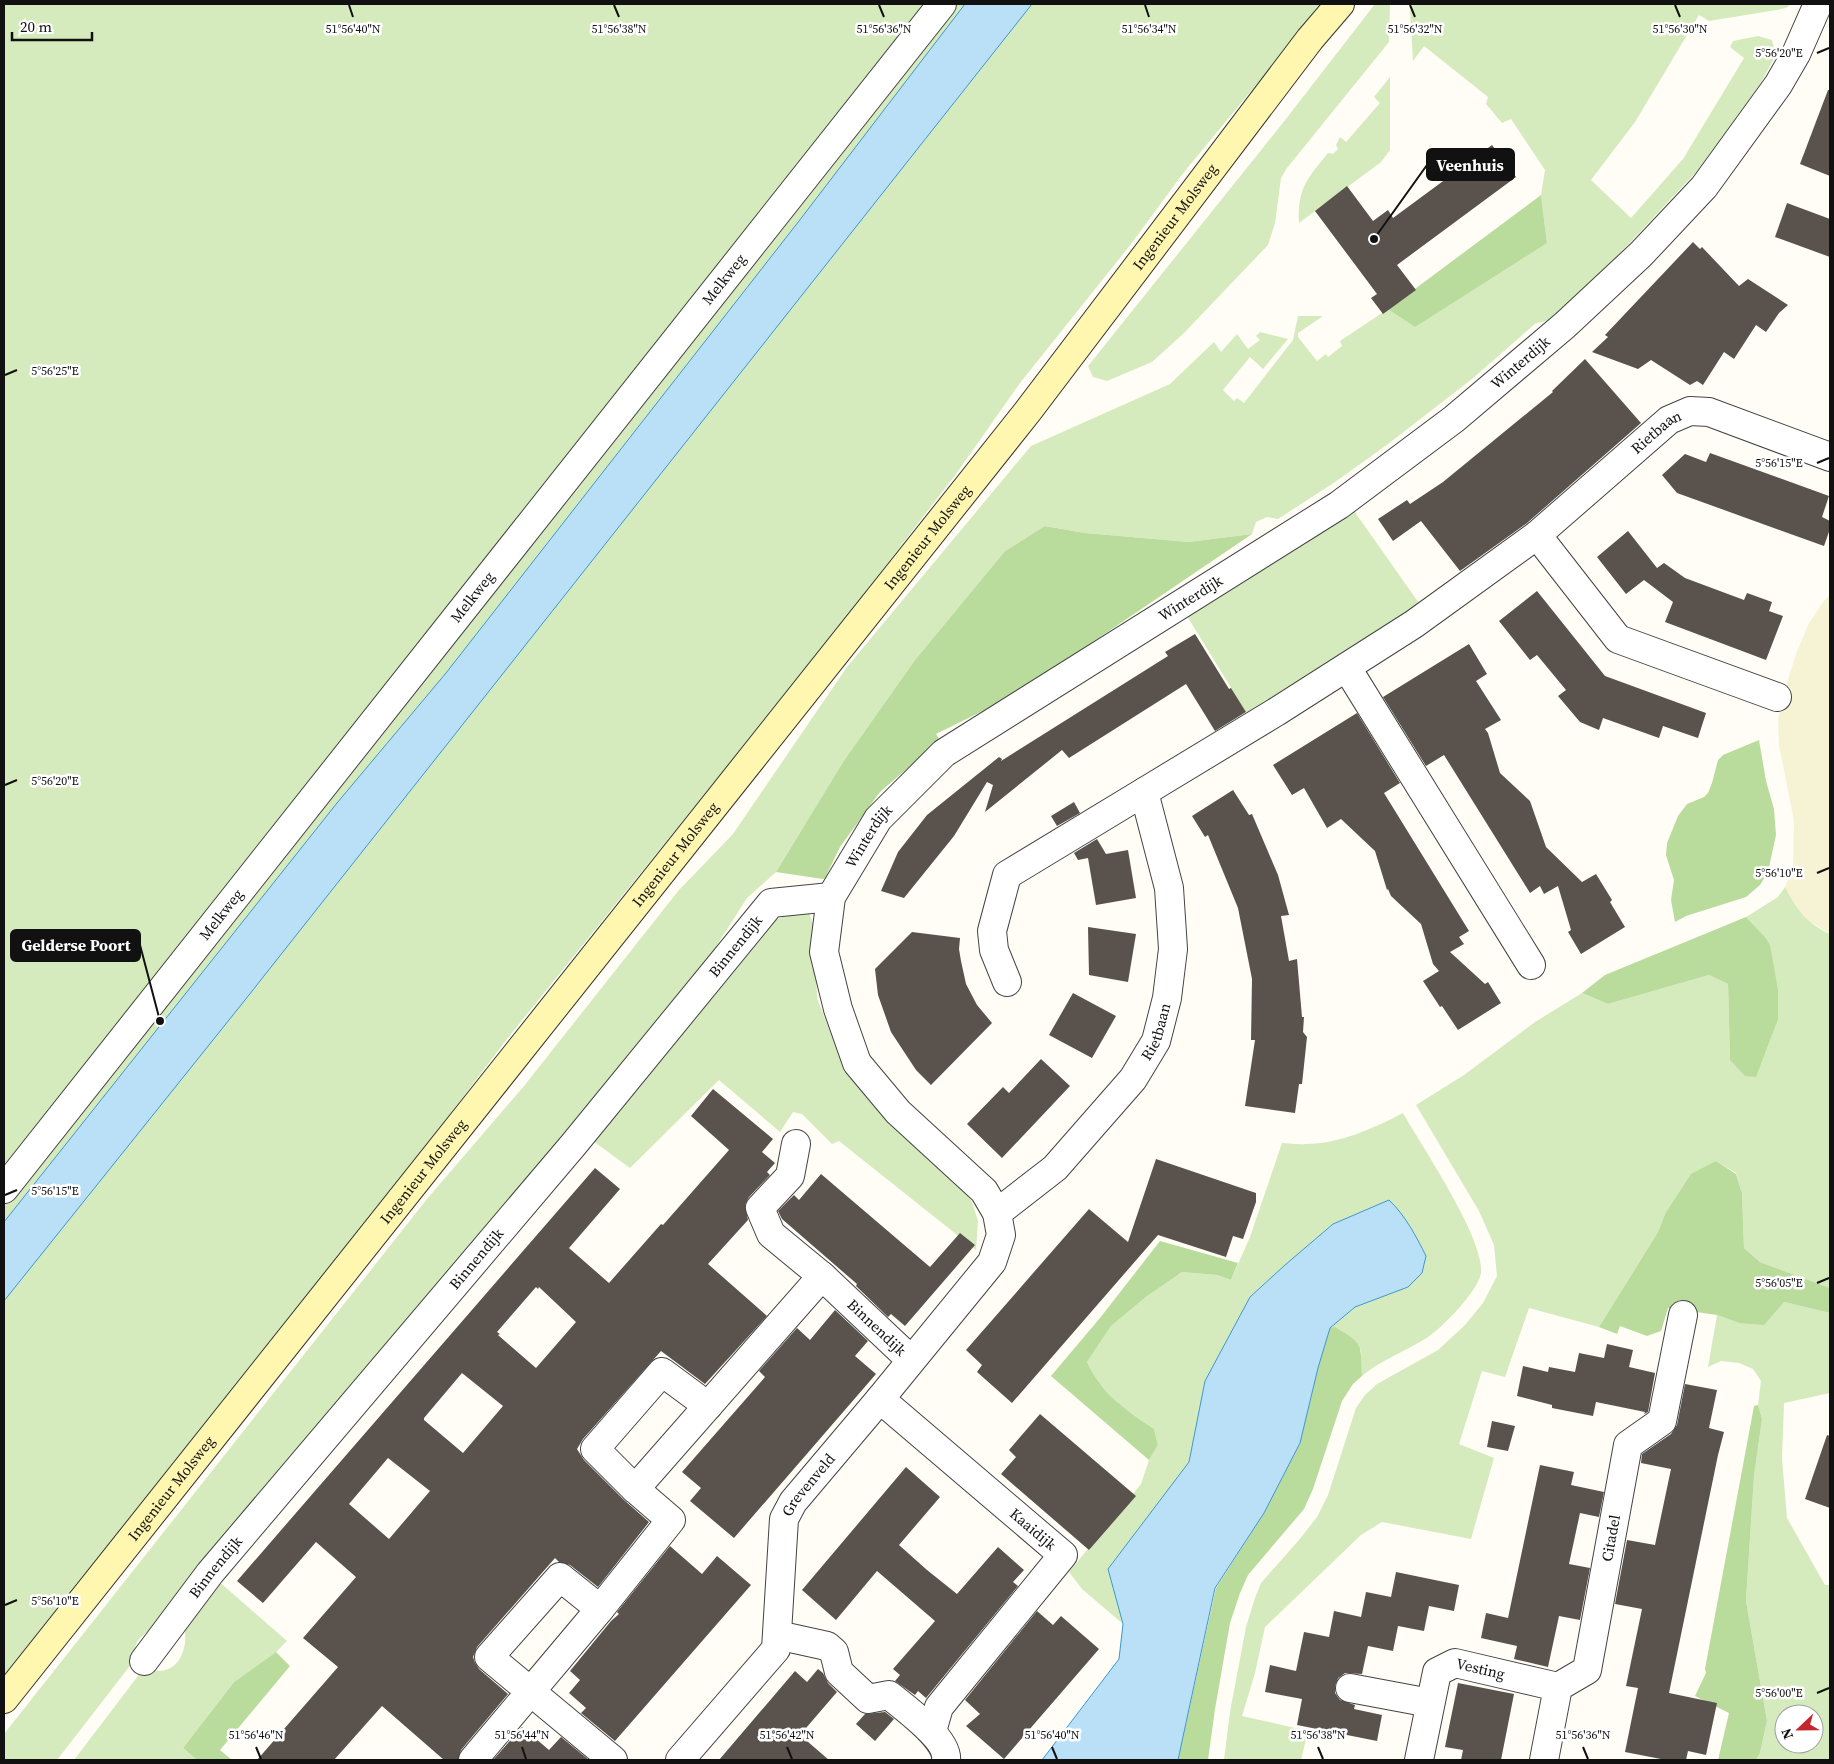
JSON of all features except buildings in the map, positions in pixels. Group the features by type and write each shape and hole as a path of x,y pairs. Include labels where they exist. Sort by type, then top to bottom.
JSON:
{"main road":[{"name":"Ingenieur Molsweg","path":"4,1699 1028,410 1310,39 1340,4"}],"street":[{"name":"Melkweg","path":"4,1189 942,4"},
{"name":"Winterdijk","path":"999,1224 984,1191 898,1112 857,1063 838,1009 824,952 831,897 878,819 944,753 1340,505 1454,419 1565,325 1641,254 1704,187 1778,86 1796,54 1818,4"},
{"name":"Rietbaan","path":"1007,982 994,950 992,931 1007,875 1347,668 1414,624 1536,535 1669,420 1690,411 1709,412 1830,457"},
{"path":"1536,535 1618,639 1777,697"},
{"path":"1347,668 1531,965"},
{"name":"Rietbaan","path":"999,1224 1055,1168 1133,1079 1156,1041 1167,998 1173,949 1169,888 1144,792"},
{"name":"Binnendijk","path":"144,1661 210,1573 567,1151 771,903 831,897"},
{"name":"Binnendijk","path":"796,1144 790,1176 760,1208 771,1234 822,1276 911,1360"},
{"name":"Grevenveld","path":"680,1760 776,1649 784,1519 793,1502 992,1262 999,1224"},
{"path":"635,1489 822,1276"},
{"name":"Citadel","path":"1558,1687 1588,1670 1628,1445 1662,1421 1683,1315"},
{"path":"473,1760 600,1609 671,1520 635,1489 595,1450 662,1372 708,1406"},
{"name":"Kaaidijk","path":"880,1399 1063,1555 939,1707 932,1731"},
{"path":"600,1609 560,1577 489,1657 612,1760"},
{"path":"777,1635 827,1646 834,1652 839,1672 868,1699 890,1694 932,1731 947,1755 946,1760"},
{"name":"Vesting","path":"1419,1760 1437,1672 1455,1663 1558,1687"},
{"path":"1544,1760 1558,1687"},
{"path":"1350,1688 1430,1703"}],"shaded area":[{"path":"1830,595 1830,934 1804,918 1785,887 1793,869 1794,821 1779,745 1778,720 1780,705 1797,651 1809,623"}],"green space":[{"path":"4,4 1323,4 1184,172 1131,244 1020,383 956,474 833,634 507,1039 382,1203 4,1676"},
{"path":"1375,4 1390,4 1389,42 1287,168 1281,178 1275,223 1268,245 1184,333 1152,362 1107,381 1093,377 1088,366 1282,124"},
{"path":"1413,4 1791,4 1786,8 1709,21 1699,15 1635,122 1591,180 1631,218 1683,159 1744,58 1730,47 1733,41 1758,36 1772,40 1776,55 1760,84 1697,171 1582,294 1552,320 1536,323 1472,379 1335,482 1278,519 1267,517 1256,522 1252,534 1189,542 1085,533 1046,526 1005,551 915,660 843,762 776,872 747,898 678,1006 157,1624 140,1638 135,1646 136,1658 57,1760 4,1760 4,1734 427,1199 524,1086 679,890 733,834 847,667 1031,446 1170,384 1214,342 1221,352 1237,334 1248,349 1260,340 1256,336 1260,332 1288,339 1263,369 1250,357 1223,390 1234,401 1237,398 1244,403 1293,340 1298,316 1323,316 1298,333 1298,337 1317,361 1326,354 1328,357 1342,346 1340,341 1388,309 1547,243 1541,195 1545,170 1511,119 1502,123 1486,104 1488,97 1424,46 1413,61 1410,11"},
{"path":"1390,77 1390,150 1381,162 1299,223 1300,201 1305,184 1328,153 1333,154 1338,149 1336,145 1340,137 1346,142 1380,103 1374,97"},
{"path":"1541,195 1547,243 1415,327 1388,309"},
{"path":"1352,508 1421,606 1249,717 1187,616"},
{"path":"1045,526 1085,533 1189,542 1252,534 1013,696 936,734 940,740 880,792 840,847 825,878 776,872 843,762 915,660 1005,551"},
{"path":"1759,740 1766,781 1774,809 1776,835 1768,872 1760,885 1746,897 1686,916 1675,922 1671,900 1674,880 1666,855 1667,843 1678,816 1687,804 1704,797 1708,793 1718,760 1723,755"},
{"path":"1785,887 1803,915 1830,934 1830,1288 1760,1262 1744,1248 1742,1193 1736,1173 1716,1161 1665,1214 1658,1232 1599,1327 1529,1308 1505,1377 1482,1371 1459,1444 1494,1458 1471,1539 1382,1522 1361,1535 1265,1627 1255,1673 1242,1716 1308,1731 1301,1760 1224,1760 1230,1712 1246,1627 1255,1598 1261,1583 1317,1517 1328,1495 1356,1408 1365,1395 1377,1384 1438,1350 1465,1325 1483,1303 1497,1276 1494,1245 1479,1211 1416,1105 1464,1075 1535,1022 1582,993 1608,1004 1709,975 1728,984 1730,1060 1770,945 1766,938 1746,917 1778,897"},
{"path":"794,912 809,912 815,931 817,998 831,1034 869,1092 962,1187 972,1202 978,1221 976,1250 839,1141 832,1144 802,1114 793,1112 780,1132 719,1080 630,1168 589,1138 769,923"},
{"path":"1746,917 1766,938 1770,945 1778,990 1778,1019 1756,1077 1745,1076 1730,1060 1728,984 1709,975 1608,1004 1582,993 1605,975"},
{"path":"1403,1113 1450,1192 1473,1238 1480,1258 1481,1273 1474,1289 1451,1317 1428,1337 1362,1376 1361,1350 1330,1328 1355,1307 1408,1287 1415,1235 1389,1200 1333,1224 1250,1297 1205,1381 1189,1462 1108,1569 1123,1624 1082,1589 1069,1572 1141,1484 1149,1460 1158,1445 1154,1429 1118,1404 1096,1381 1087,1362 1111,1326 1146,1297 1182,1272 1217,1275 1231,1280 1250,1237 1282,1143 1318,1143 1344,1138"},
{"path":"1716,1161 1736,1174 1742,1193 1744,1248 1760,1262 1830,1288 1830,1313 1784,1302 1764,1325 1739,1323 1717,1315 1668,1308 1661,1331 1647,1336 1620,1326 1617,1334 1599,1327 1658,1232 1665,1214 1691,1174"},
{"path":"1160,1241 1238,1263 1231,1280 1217,1275 1182,1272 1146,1297 1111,1326 1087,1362 1100,1384 1115,1400 1154,1429 1158,1445 1149,1460 1051,1376 1100,1318"},
{"path":"1784,1302 1830,1313 1830,1393 1784,1403 1782,1459 1787,1518 1825,1585 1830,1585 1830,1760 1756,1760 1760,1753 1767,1721 1746,1601 1754,1476 1762,1419 1758,1405 1761,1381 1753,1369 1739,1363 1721,1361 1708,1367 1717,1315 1739,1323"},
{"path":"1335,1327 1351,1337 1359,1346 1362,1376 1353,1384 1342,1401 1313,1489 1304,1509 1248,1575 1240,1593 1230,1623 1208,1760 1178,1760 1216,1588 1264,1513 1300,1443 1318,1367 1330,1328"},
{"path":"1758,1405 1762,1419 1754,1476 1746,1601 1767,1721 1760,1753 1756,1760 1718,1760 1729,1713 1695,1696 1706,1673 1705,1669 1754,1406"},
{"path":"216,1579 287,1641 276,1652 234,1682 183,1748 197,1760 74,1760 144,1668 159,1671 166,1670 176,1664 185,1643 186,1624"},
{"path":"276,1652 290,1666 220,1750 232,1760 197,1760 183,1748 234,1682"}],"water":[{"path":"965,4 1032,4 245,1000 4,1301 4,1222 337,803 446,673 799,221"},
{"path":"1389,1200 1405,1219 1426,1256 1422,1273 1408,1287 1355,1307 1330,1328 1318,1368 1300,1443 1264,1513 1215,1588 1178,1760 1042,1760 1119,1659 1123,1624 1108,1569 1189,1462 1205,1381 1250,1297 1333,1224"}],"place":[{"name":"Veenhuis","path":"1374,239"},
{"name":"Gelderse Poort","path":"160,1021"}]}
